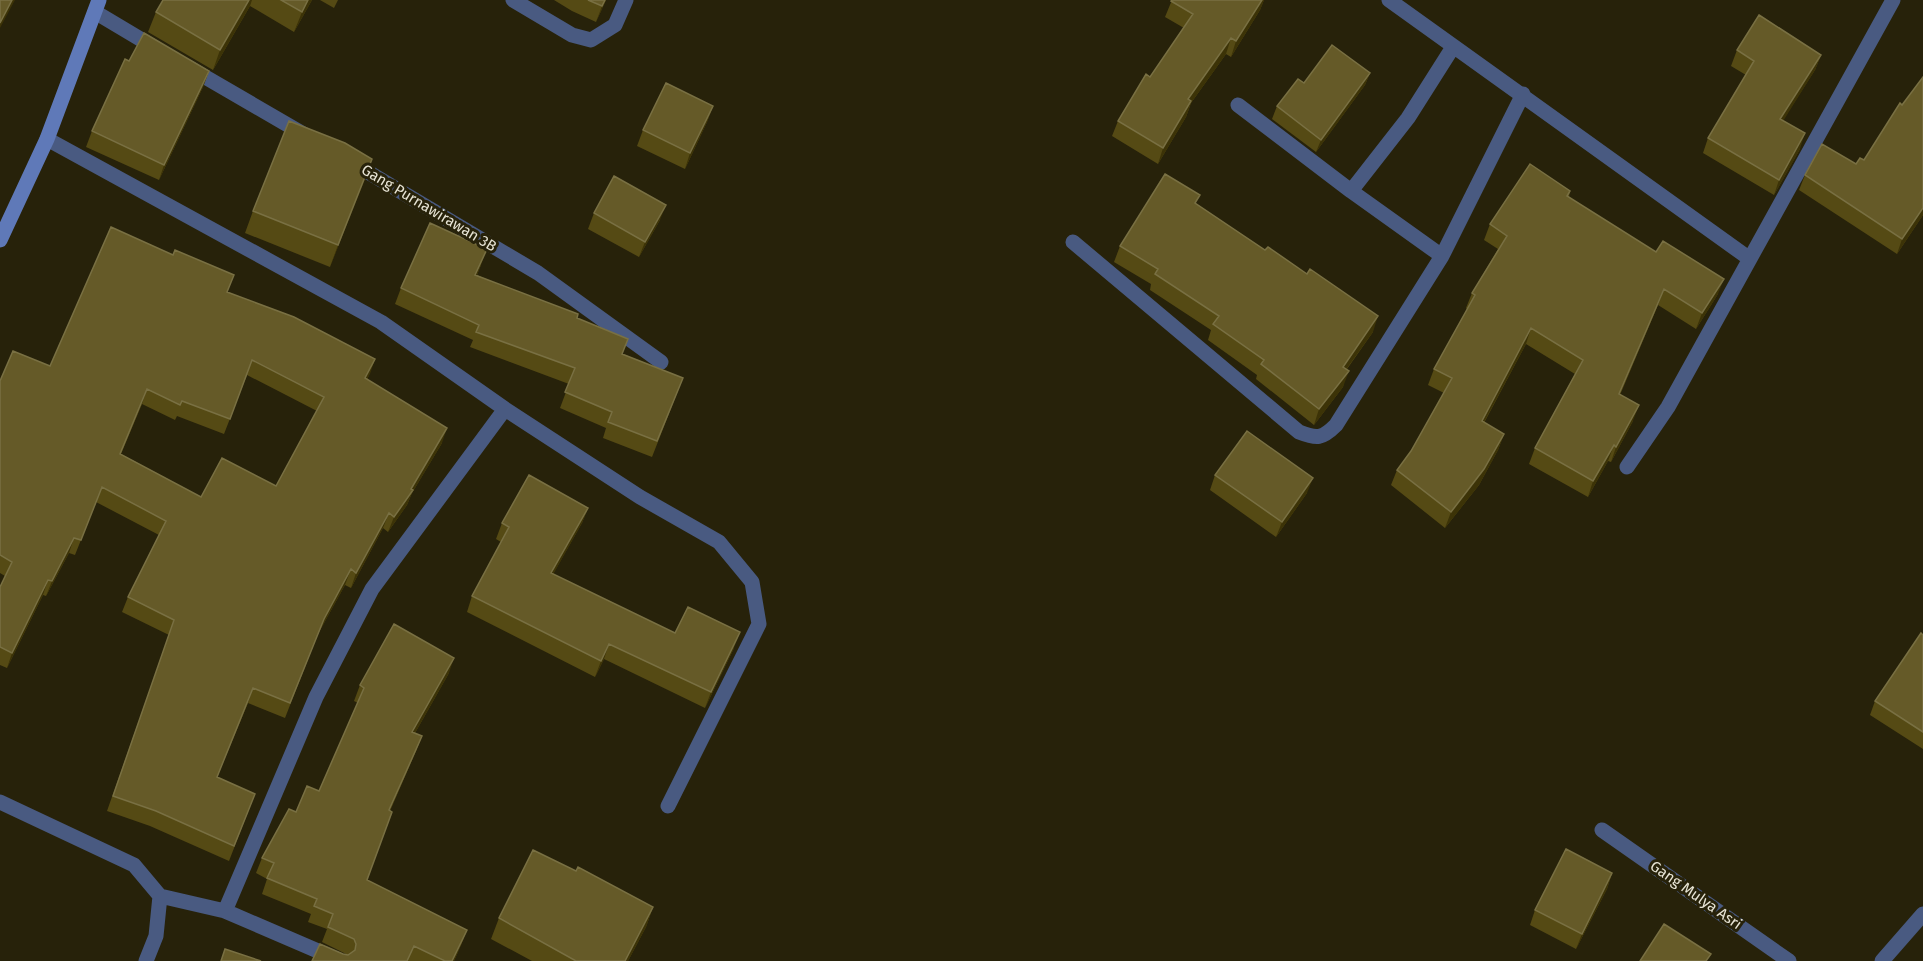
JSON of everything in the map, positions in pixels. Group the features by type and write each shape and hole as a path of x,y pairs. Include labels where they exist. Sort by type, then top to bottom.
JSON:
{"street":[{"path":"513,0 572,35 591,40 615,26 626,0"},
{"path":"1389,0 1750,259"},
{"path":"1627,467 1668,407 1893,0"},
{"path":"0,240 47,139 97,6 171,57 320,144"},
{"path":"1351,191 1408,118 1454,47"},
{"path":"1073,242 1299,432 1312,437 1326,435 1336,425 1442,256 1522,94"},
{"path":"1238,105 1351,191 1442,256"},
{"path":"47,139 381,322 505,409 640,496 718,542 752,582 759,624 668,806"},
{"name":"Gang Purnawirawan 3B","path":"341,156 538,273 661,362"},
{"path":"225,911 316,697 372,589 505,409"},
{"path":"0,802 134,865 160,896 225,911 341,961"},
{"name":"Gang Mulya Asri","path":"1602,830 1789,961"},
{"path":"146,961 156,936 160,896"},
{"path":"1882,961 1923,914"}],"building":[{"path":"0,0 12,0 0,23"},
{"path":"163,0 249,0 220,50 156,12"},
{"path":"281,0 308,0 302,12"},
{"path":"588,0 605,0 602,6"},
{"path":"1172,0 1262,0 1236,41 1231,38 1188,99 1191,101 1163,148 1118,121 1146,74 1150,77 1193,14"},
{"path":"1759,15 1821,55 1780,119 1805,133 1779,180 1708,138 1754,61 1737,50"},
{"path":"144,33 209,71 164,165 92,131 125,59 129,61"},
{"path":"1332,45 1370,73 1321,140 1277,106 1298,79 1304,83"},
{"path":"1923,77 1923,208 1902,239 1805,175 1822,144 1856,164 1860,158 1864,160 1900,103 1902,105"},
{"path":"666,83 713,106 690,153 643,130"},
{"path":"289,121 345,143 372,159 338,245 253,211"},
{"path":"1530,164 1570,191 1567,196 1656,252 1663,241 1724,279 1702,313 1664,289 1619,394 1639,405 1616,447 1614,445 1593,481 1535,448 1583,360 1531,328 1482,421 1504,434 1484,469 1451,512 1397,470 1411,451 1452,378 1434,369 1475,295 1472,293 1507,236 1490,224"},
{"path":"1165,174 1200,195 1195,203 1265,250 1268,247 1307,274 1310,269 1378,316 1343,367 1349,371 1319,409 1261,364 1264,360 1213,324 1219,316 1155,274 1158,269 1120,246"},
{"path":"614,176 666,205 645,242 594,213"},
{"path":"430,223 487,249 475,275 578,314 577,318 628,339 622,354 683,378 657,441 608,422 612,412 565,392 575,368 476,332 479,325 401,288"},
{"path":"111,227 173,255 175,250 234,275 227,292 294,317 375,359 365,378 447,428 411,489 413,490 394,517 389,513 356,573 351,569 324,619 290,703 253,688 217,777 255,794 234,846 156,811 113,796 174,620 128,597 166,521 102,487 81,540 74,538 52,581 48,580 12,653 0,647 0,587 12,562 0,555 0,381 13,351 50,366","holes":["252,360 324,397 276,486 222,458 201,497 120,454 147,389 180,405 182,401 230,419"]},
{"path":"1247,431 1313,478 1282,522 1215,475"},
{"path":"529,475 588,508 551,573 675,633 688,607 740,632 711,692 609,644 601,661 472,596 509,527 502,523"},
{"path":"394,624 454,658 412,732 422,736 389,810 392,812 367,880 467,930 452,961 445,961 414,946 407,961 312,961 320,944 348,955 355,950 354,939 328,927 333,914 314,906 317,899 267,878 274,863 262,858 289,809 296,812 307,786 319,791 364,688 360,685"},
{"path":"1921,633 1923,635 1923,732 1875,701"},
{"path":"1566,849 1612,873 1582,934 1535,910"},
{"path":"533,850 576,871 578,867 653,907 625,961 576,961 499,918"},
{"path":"1664,924 1711,954 1706,961 1640,961"},
{"path":"225,949 261,961 221,961"}]}
